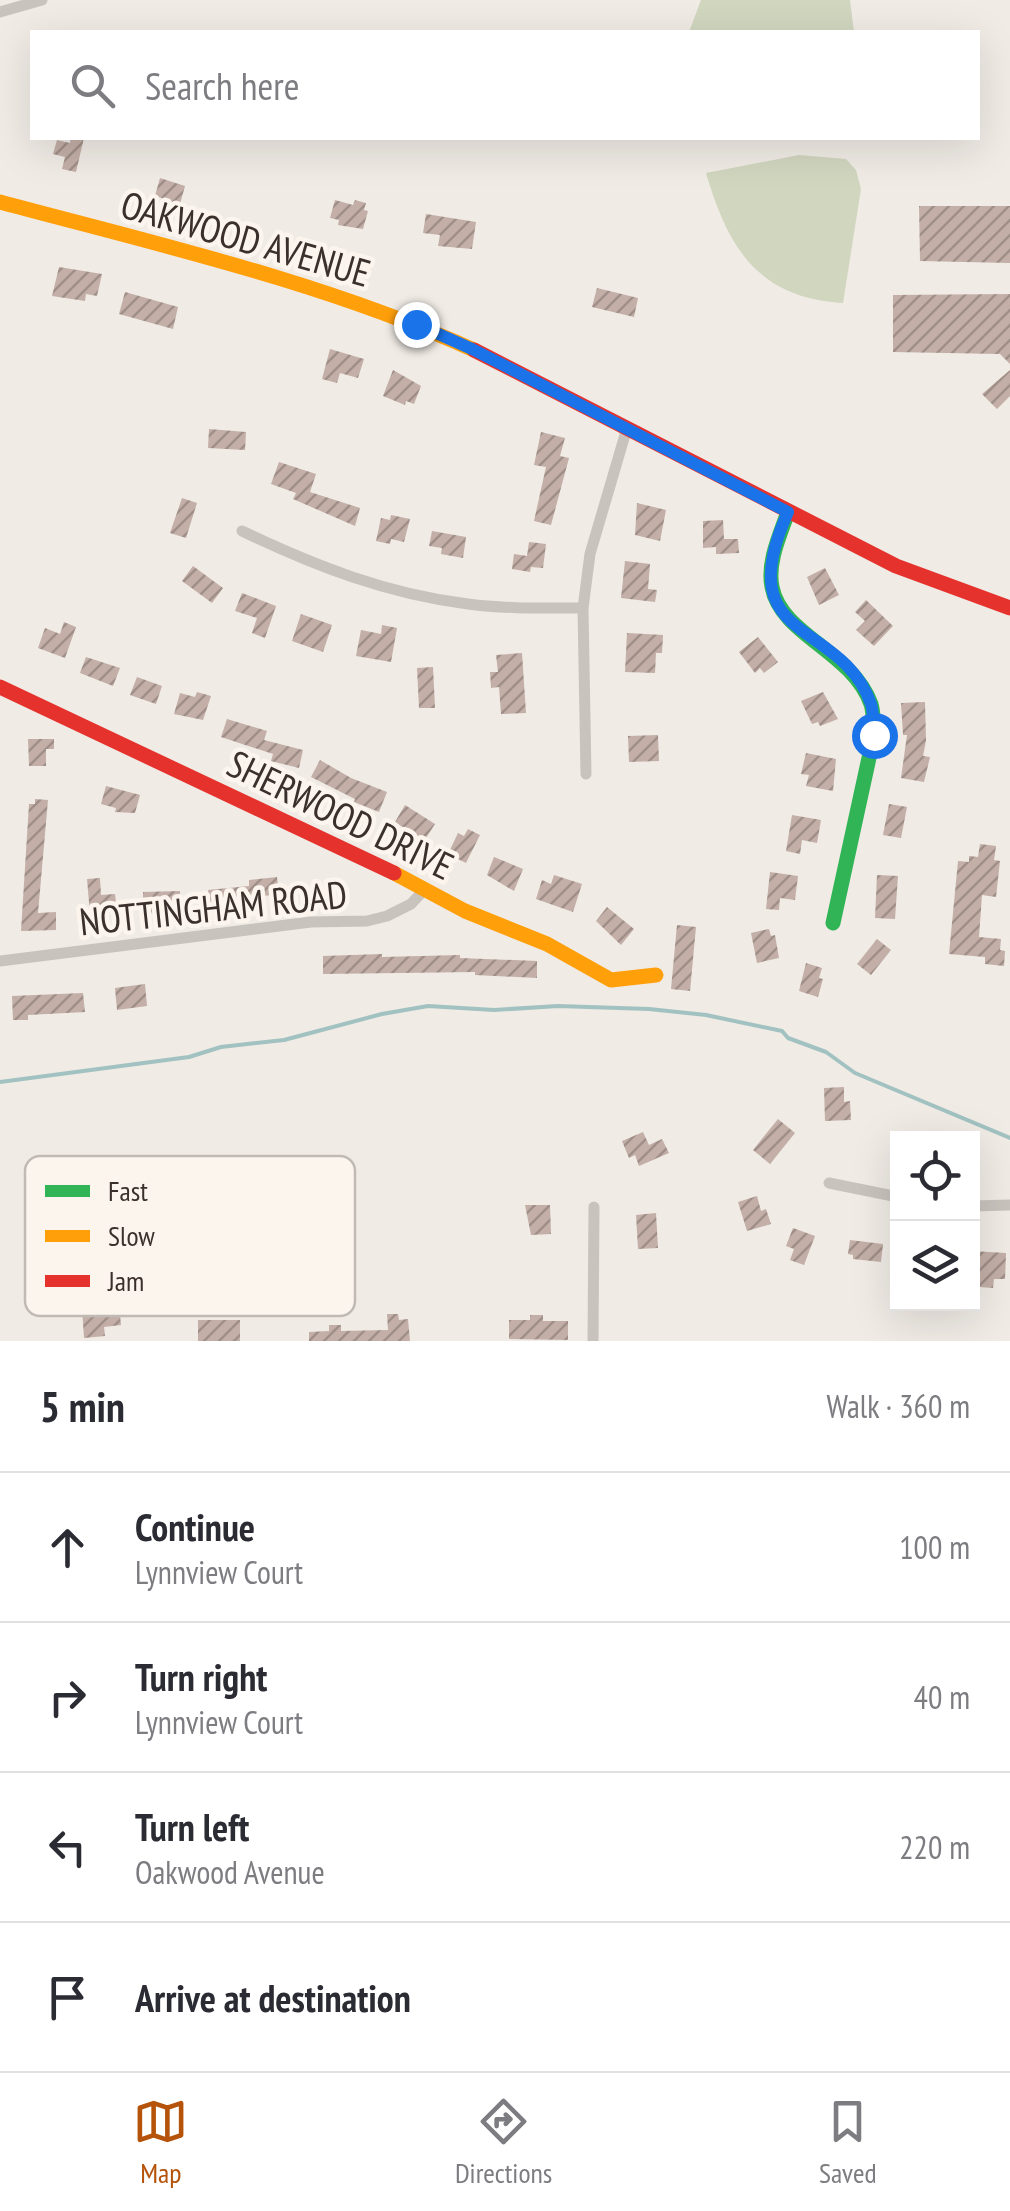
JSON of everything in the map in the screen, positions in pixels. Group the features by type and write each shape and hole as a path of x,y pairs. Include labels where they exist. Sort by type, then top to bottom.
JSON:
{"street":[{"path":"0,12 42,0"},
{"name":"OAKWOOD AVENUE","path":"0,202 380,310 472,349 896,566 1010,608"},
{"path":"586,774 583,608 590,554 627,428"},
{"path":"788,512 769,564 773,590 782,611 794,628 836,656 861,684 872,706 874,735 833,923"},
{"path":"242,530 298,558 387,589 466,604 583,608"},
{"path":"0,687 0,698"},
{"name":"SHERWOOD DRIVE","path":"0,687 465,911 547,944 611,980 656,975"},
{"name":"NOTTINGHAM ROAD","path":"0,961 310,922 367,921 411,904 424,890"},
{"path":"829,1184 890,1196"},
{"path":"980,1206 1010,1205"},
{"path":"593,1341 594,1207"}],"green space":[{"path":"701,0 850,0 854,30 690,30"},
{"path":"799,155 846,159 856,170 861,189 843,303 789,291 751,264 725,224 706,173"}],"building":[{"path":"57,140 84,140 76,172 62,169 65,157 53,154"},
{"path":"160,178 185,186 180,204 161,202 162,198 155,196"},
{"path":"335,200 353,205 355,200 366,203 363,229 338,225 339,220 330,218"},
{"path":"919,206 1010,206 1010,263 920,261"},
{"path":"426,214 476,222 472,249 438,246 440,235 423,233"},
{"path":"59,267 102,274 97,296 86,294 85,301 52,296"},
{"path":"597,288 638,298 634,317 592,307"},
{"path":"125,292 178,307 173,329 119,314"},
{"path":"1010,294 1010,364 1000,354 893,352 893,295"},
{"path":"330,349 364,359 358,378 340,373 337,383 322,379"},
{"path":"393,370 421,386 414,404 406,401 405,405 383,396"},
{"path":"1010,370 1010,396 997,409 982,394"},
{"path":"209,429 246,432 245,450 208,448"},
{"path":"541,432 565,438 560,456 569,458 551,525 534,521 546,467 534,465"},
{"path":"279,462 316,474 310,492 360,508 355,526 293,499 296,493 271,484"},
{"path":"182,498 197,503 186,538 170,533"},
{"path":"637,503 666,510 660,541 635,535"},
{"path":"391,515 410,519 404,542 376,541 381,518 390,520"},
{"path":"723,520 724,539 738,539 739,553 716,554 716,547 703,548 703,521"},
{"path":"432,531 466,537 463,558 441,554 442,548 429,546"},
{"path":"529,542 546,544 543,568 531,567 530,572 512,569 514,554 527,556"},
{"path":"625,561 650,564 648,589 657,590 655,602 621,598"},
{"path":"193,566 223,588 212,603 182,581"},
{"path":"825,568 839,595 819,605 807,577"},
{"path":"242,593 276,606 265,638 252,633 257,618 235,611"},
{"path":"866,600 893,626 874,646 856,630 865,621 855,612"},
{"path":"301,614 332,625 323,652 292,641"},
{"path":"64,622 76,627 65,658 38,648 45,628 60,634"},
{"path":"382,625 397,628 391,662 356,656 361,630 381,634"},
{"path":"627,633 663,635 662,653 656,653 655,673 625,672"},
{"path":"758,637 778,662 764,673 760,668 755,673 739,652"},
{"path":"522,653 526,713 501,714 499,687 491,688 490,672 498,672 496,655"},
{"path":"86,657 120,668 113,686 80,673"},
{"path":"433,667 435,708 419,708 417,668"},
{"path":"137,677 162,686 156,704 130,695"},
{"path":"197,692 211,696 203,720 174,714 180,693 195,697"},
{"path":"823,692 838,719 820,726 818,722 812,724 801,701"},
{"path":"925,702 923,756 930,757 924,782 901,778 907,735 903,735 901,703"},
{"path":"227,719 267,731 264,740 303,750 299,768 271,761 273,754 221,737"},
{"path":"658,735 659,761 629,762 628,736"},
{"path":"28,739 54,739 54,749 46,749 46,766 29,766"},
{"path":"806,753 836,759 833,791 806,786 809,775 801,774"},
{"path":"320,760 387,792 379,812 311,777"},
{"path":"106,786 140,795 135,813 115,812 116,808 101,804"},
{"path":"35,799 48,800 38,913 56,912 56,930 21,931 29,804 35,804"},
{"path":"889,804 907,807 901,838 883,835"},
{"path":"405,805 435,824 424,841 395,822"},
{"path":"792,815 821,820 817,843 802,840 800,854 786,851"},
{"path":"468,829 480,835 466,863 448,854 458,833 464,836"},
{"path":"980,844 996,846 994,860 1000,861 996,897 982,895 979,937 1001,939 1004,966 985,964 985,957 949,954 958,861 969,862 969,856 978,857"},
{"path":"494,857 523,869 514,891 487,875"},
{"path":"770,872 798,876 795,900 780,898 779,910 766,909"},
{"path":"554,875 582,884 573,912 536,899 542,880 551,884"},
{"path":"877,875 898,876 895,919 875,918"},
{"path":"277,877 279,894 209,903 208,890 249,886 249,880"},
{"path":"100,878 101,895 115,894 117,912 90,914 87,879"},
{"path":"180,891 181,911 143,913 143,892"},
{"path":"607,907 634,929 621,945 596,921"},
{"path":"677,925 696,927 690,991 671,989"},
{"path":"769,929 771,936 775,935 779,958 757,963 751,933"},
{"path":"877,939 891,950 871,975 857,964"},
{"path":"382,954 537,961 537,978 475,972 323,974 323,956"},
{"path":"806,963 822,968 818,997 799,991"},
{"path":"145,984 147,1006 117,1010 115,988"},
{"path":"83,993 85,1012 28,1015 28,1020 13,1020 12,996"},
{"path":"844,1087 844,1102 850,1101 851,1120 825,1121 824,1088"},
{"path":"778,1119 795,1133 770,1164 753,1150"},
{"path":"643,1132 649,1145 662,1139 669,1153 639,1166 635,1155 629,1158 622,1141"},
{"path":"757,1196 761,1211 766,1209 771,1224 747,1231 738,1202"},
{"path":"525,1205 550,1205 551,1234 531,1235"},
{"path":"656,1213 658,1248 638,1249 636,1215"},
{"path":"793,1228 815,1236 804,1265 790,1260 794,1249 786,1246"},
{"path":"850,1240 883,1244 881,1262 853,1259 848,1254"},
{"path":"980,1251 1006,1253 1005,1279 994,1279 993,1288 980,1287"},
{"path":"387,1314 398,1314 399,1320 408,1319 410,1341 309,1341 309,1332 329,1331 329,1325 341,1325 341,1331 388,1330"},
{"path":"530,1315 543,1315 543,1321 568,1321 568,1340 509,1339 509,1320 530,1320"},
{"path":"83,1316 120,1316 121,1325 104,1327 105,1336 84,1338"},
{"path":"198,1320 240,1320 240,1341 198,1341"}],"waterway":[{"path":"0,1082 189,1057 221,1047 284,1040 428,1006 494,1010 558,1006 649,1009 706,1015 782,1031 788,1038 826,1052 855,1073 1010,1138"}],"traffic: fast":[{"path":"788,512 771,568 778,604 802,631 849,670 862,686 873,711 874,735 833,923"}],"traffic: slow":[{"path":"0,202 300,285 474,350"},
{"path":"394,873 465,911 547,944 611,980 656,975"}],"traffic: jam":[{"path":"474,350 896,566 1010,608"},
{"path":"0,687 394,873"}],"route":[{"path":"416,324 788,512 769,564 773,590 794,628 836,656 861,684 872,706 874,735"}]}
